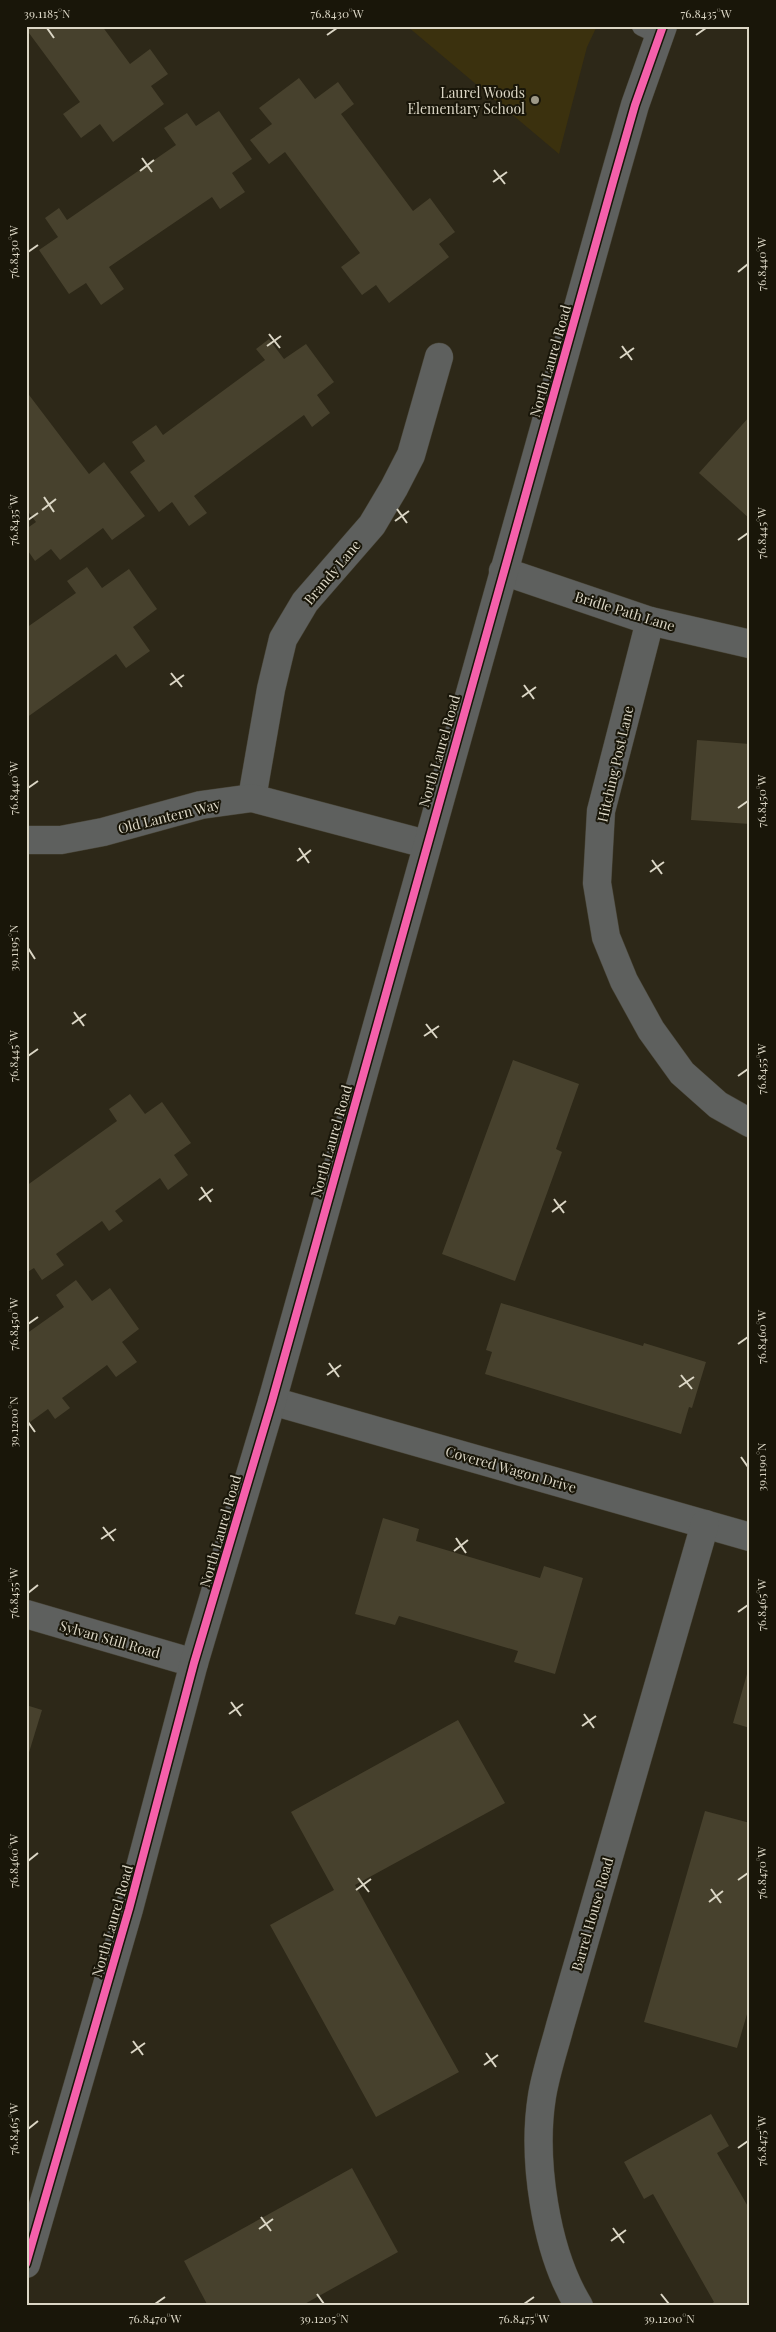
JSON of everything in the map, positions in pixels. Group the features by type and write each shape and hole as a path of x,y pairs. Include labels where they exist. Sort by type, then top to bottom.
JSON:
{"street":[{"name":"North Laurel Road","path":"26,2264 129,1909 194,1663 272,1401 654,29"},
{"name":"Brandy Lane","path":"252,798 283,639 305,602 372,525 394,488 411,455 439,357"},
{"name":"Bridle Path Lane","path":"503,571 650,621 750,644"},
{"name":"Hitching Post Lane","path":"650,621 601,811 597,883 606,938 624,981 647,1022 682,1073 718,1104 750,1123"},
{"name":"Old Lantern Way","path":"26,840 61,840 95,834 201,805 252,798 426,844"},
{"name":"Covered Wagon Drive","path":"272,1401 750,1537"},
{"name":"Barrel House Road","path":"579,2306 556,2253 545,2203 538,2152 542,2096 560,2026 705,1524"},
{"name":"Sylvan Still Road","path":"26,1614 194,1663"}],"shaded area":[{"name":"Laurel Woods Elementary School","path":"407,26 597,26 587,47 559,154"}],"building":[{"path":"26,26 102,26 130,64 150,49 168,74 151,86 164,104 113,142 100,124 81,138 63,114 80,102 26,29"},
{"path":"299,78 315,99 338,82 354,104 341,114 413,211 430,198 455,232 439,244 449,257 389,303 376,285 362,295 341,267 360,253 285,152 269,164 250,140 272,124 259,108"},
{"path":"219,111 252,159 232,173 245,192 220,209 212,197 109,267 124,289 101,305 86,283 69,294 39,250 58,237 45,218 59,208 67,220 176,145 164,128 187,113 196,126"},
{"path":"269,339 284,359 306,344 334,382 317,395 330,413 312,427 304,415 194,496 207,513 189,526 172,502 159,512 130,472 145,461 132,442 156,425 163,435 265,360 256,349"},
{"path":"26,391 89,474 104,462 145,516 112,540 103,528 60,560 51,549 35,561 26,548 26,529 36,522 26,509"},
{"path":"750,416 750,519 699,473"},
{"path":"87,567 102,588 129,569 157,609 133,627 150,651 126,668 116,654 26,718 26,628 76,593 67,581"},
{"path":"697,740 750,744 750,824 691,820"},
{"path":"513,1060 579,1084 556,1149 562,1152 515,1281 442,1254"},
{"path":"130,1094 145,1114 162,1102 191,1143 174,1155 188,1175 168,1190 160,1178 115,1211 123,1221 109,1231 102,1221 56,1254 64,1265 42,1280 34,1268 26,1273 26,1186 117,1121 109,1109"},
{"path":"76,1280 92,1301 110,1288 139,1329 122,1342 137,1362 116,1377 107,1365 62,1398 70,1408 55,1419 48,1409 26,1425 26,1334 64,1307 56,1295"},
{"path":"501,1303 643,1346 644,1343 706,1362 692,1408 689,1407 681,1434 485,1374 492,1352 486,1350"},
{"path":"383,1518 419,1529 416,1541 540,1578 544,1566 583,1578 555,1674 514,1662 518,1651 399,1616 395,1625 355,1614"},
{"path":"750,1667 750,1728 733,1723"},
{"path":"26,1705 42,1710 27,1759 26,1759"},
{"path":"458,1720 505,1803 355,1885 459,2072 376,2117 270,1925 334,1890 291,1812"},
{"path":"705,1811 750,1823 750,2004 737,2048 644,2022"},
{"path":"711,2114 729,2146 717,2153 750,2210 750,2306 708,2306 714,2302 653,2194 644,2199 624,2162"},
{"path":"352,2168 398,2252 301,2306 208,2306 184,2261"}],"cycle path":[{"path":"26,2264 129,1909 194,1663 272,1401 613,182 635,105 663,26"}],"place":[{"name":"Laurel Woods Elementary School","path":"535,100"}]}
